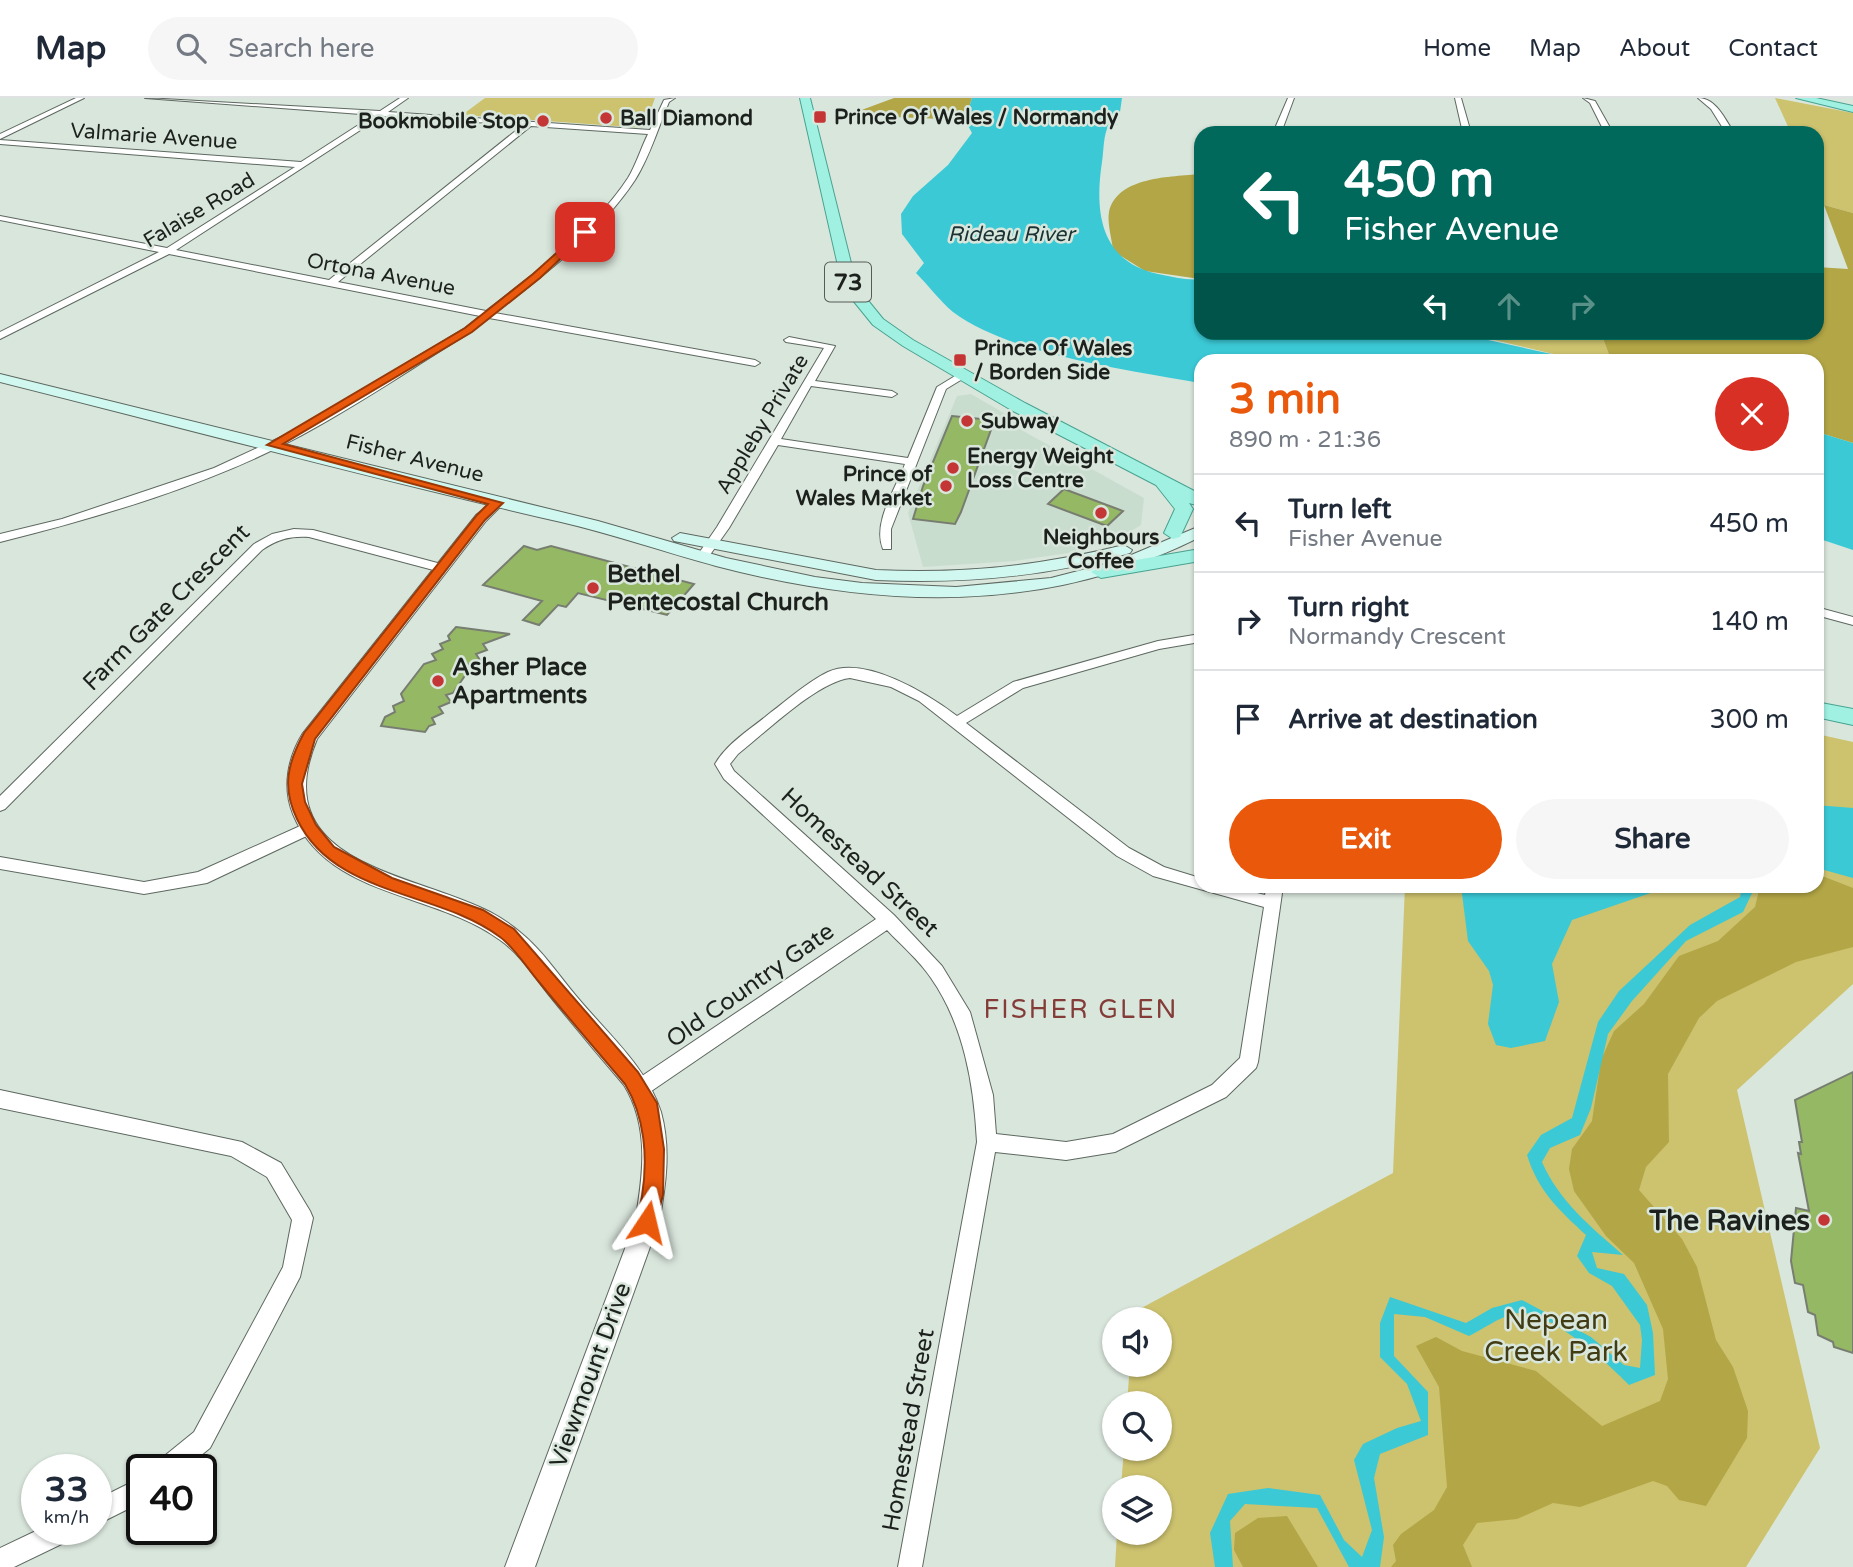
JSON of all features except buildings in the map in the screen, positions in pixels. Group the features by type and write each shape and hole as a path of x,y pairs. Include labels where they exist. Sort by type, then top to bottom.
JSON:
{"main road":[{"name":"73","path":"805,98 850,288 878,322 908,343 964,375 1194,498"},
{"path":"1801,98 1853,108"},
{"path":"1827,98 1853,103"},
{"name":"Fisher Avenue","path":"0,378 497,503 708,550 833,585 894,592 984,584 1048,584 1101,572 1194,533"},
{"path":"1159,481 1176,496 1184,509 1173,533"},
{"name":"Fisher Avenue","path":"984,584 1122,551 1173,533 1194,522"},
{"path":"1101,572 1194,556"},
{"path":"1824,711 1853,717"}],"street":[{"path":"0,139 81,98"},
{"path":"148,98 654,132"},
{"name":"Falaise Road","path":"0,336 166,252 227,217 405,98"},
{"path":"0,538 66,522 186,483 273,445 298,433 457,337 537,276 601,217 632,178 666,101 672,98"},
{"path":"1280,126 1291,98"},
{"path":"1458,98 1465,126"},
{"path":"1586,98 1593,102 1605,126"},
{"path":"1700,98 1714,108 1726,126"},
{"path":"331,283 529,124"},
{"name":"Valmarie Avenue","path":"0,139 304,165"},
{"name":"Ortona Avenue","path":"0,218 488,314 755,363"},
{"name":"Appleby Private","path":"708,550 830,346 789,340"},
{"path":"887,546 885,529 942,387 964,375"},
{"path":"810,383 892,394"},
{"path":"775,441 912,462"},
{"name":"Viewmount Drive","path":"497,503 481,518 309,737 301,755 294,784 297,802 309,828 328,852 386,882 477,914 508,933 640,1088 647,1103 654,1149 652,1195 647,1222 520,1567"},
{"name":"Farm Gate Crescent","path":"0,805 258,547 272,537 289,531 309,533 441,568"},
{"path":"1824,613 1853,621"},
{"path":"956,723 1018,685 1158,645 1194,639"},
{"name":"Homestead Street","path":"910,1567 987,1142 984,1095 961,1012 936,971 888,920 729,775 722,764 733,750 815,686 834,675 850,673 911,689 1123,852 1159,873 1194,882"},
{"path":"0,863 144,888 201,877 309,828"},
{"path":"987,1142 1066,1151 1115,1143 1219,1091 1249,1062 1273,895"},
{"name":"Old Country Gate","path":"640,1088 888,920"},
{"path":"0,1099 235,1148 274,1170 303,1218 293,1270 202,1440 185,1454"},
{"path":"0,1561 33,1545"}],"shaded area":[{"path":"894,98 972,98 965,120 848,115"},
{"path":"1194,175 1194,278 1145,271 1113,251 1109,212 1114,200 1134,185 1161,178"},
{"path":"1824,205 1853,213 1853,443 1824,434 1824,354 1609,354 1604,340 1824,340 1824,267 1848,269"},
{"path":"971,394 1016,420 1014,426 1144,498 1141,525 1120,538 1068,553 1015,561 923,567 908,513 957,396"},
{"path":"1824,877 1853,888 1853,947 1796,962 1717,1001 1699,1018 1668,1074 1669,1142 1646,1167 1639,1190 1682,1239 1697,1267 1716,1340 1733,1367 1748,1411 1747,1438 1706,1506 1679,1500 1667,1486 1653,1481 1580,1507 1553,1503 1517,1519 1477,1523 1463,1545 1472,1567 1391,1567 1396,1561 1393,1545 1401,1534 1434,1510 1447,1487 1439,1387 1416,1346 1436,1337 1462,1351 1536,1371 1602,1426 1660,1401 1668,1379 1663,1329 1634,1263 1606,1236 1574,1191 1569,1169 1572,1149 1592,1121 1601,1060 1614,1031 1644,1004 1679,956 1718,941 1755,907 1758,893 1824,893"},
{"path":"1287,1516 1318,1567 1243,1567 1234,1550 1235,1533 1258,1518"}],"green space":[{"path":"485,98 655,98 644,128 462,115"},
{"path":"1775,98 1853,113 1853,213 1824,205 1824,126 1788,126"},
{"path":"1495,340 1604,340 1609,354 1554,354"},
{"name":"Nepean Creek Park","path":"1824,736 1853,742 1853,984 1737,1090 1820,1448 1746,1567 1115,1567 1116,1545 1172,1545 1172,1475 1122,1475 1123,1461 1172,1461 1172,1391 1128,1391 1129,1377 1172,1377 1172,1307 1143,1307 1393,1173 1405,893 1824,893"}],"water":[{"name":"Rideau River","path":"972,98 1122,98 1119,119 1110,122 1118,125 1109,124 1104,143 1099,200 1101,218 1114,248 1126,260 1142,269 1194,280 1194,340 1488,340 1552,354 1194,354 1194,382 1072,359 1006,339 977,327 943,303 916,273 924,263 902,234 901,214 913,196 948,165 972,133 965,120"},
{"path":"1824,434 1853,443 1853,550 1824,540"},
{"path":"1824,806 1853,808 1853,878 1824,870"},
{"path":"1462,893 1651,893 1572,920 1552,964 1559,1002 1545,1041 1511,1048 1496,1045 1488,1024 1493,985 1489,971 1468,941"},
{"path":"1741,893 1752,893 1743,912 1686,941 1632,1001 1608,1034 1591,1108 1580,1135 1550,1148 1542,1162 1567,1201 1623,1255 1592,1252 1597,1268 1624,1274 1647,1305 1653,1333 1655,1375 1629,1385 1575,1338 1541,1318 1526,1313 1507,1316 1469,1336 1425,1317 1394,1314 1394,1356 1428,1392 1428,1435 1380,1454 1374,1478 1384,1537 1380,1567 1349,1567 1317,1508 1245,1504 1230,1521 1233,1567 1215,1567 1210,1533 1228,1494 1268,1488 1320,1495 1344,1540 1362,1557 1372,1530 1354,1460 1363,1444 1397,1428 1421,1421 1407,1384 1380,1357 1380,1323 1390,1297 1466,1323 1492,1308 1522,1300 1591,1337 1624,1365 1640,1368 1640,1325 1612,1286 1589,1273 1577,1256 1586,1235 1543,1190 1527,1155 1541,1135 1572,1118 1598,1022 1619,991 1690,925 1740,897"}],"place":[{"name":"Prince Of Wales / Normandy","path":"820,117"},
{"name":"Ball Diamond","path":"606,118"},
{"name":"Bookmobile Stop","path":"543,121"},
{"name":"Prince Of Wales / Borden Side","path":"960,360"},
{"name":"Subway","path":"967,421"},
{"name":"Energy Weight Loss Centre","path":"953,468"},
{"name":"Prince of Wales Market","path":"946,486"},
{"name":"Neighbours Coffee","path":"1101,513"},
{"name":"Bethel Pentecostal Church","path":"593,588"},
{"name":"Asher Place Apartments","path":"438,681"},
{"name":"The Ravines","path":"1824,1220"}],"district":[{"name":"FISHER GLEN","path":"1081,1009"}],"route":[{"path":"585,232 537,276 468,330 298,433 273,445 497,503 481,518 309,737 301,755 294,784 297,802 309,828 328,852 386,882 477,914 508,933 632,1078 647,1103 654,1149 652,1195 647,1222"}]}
